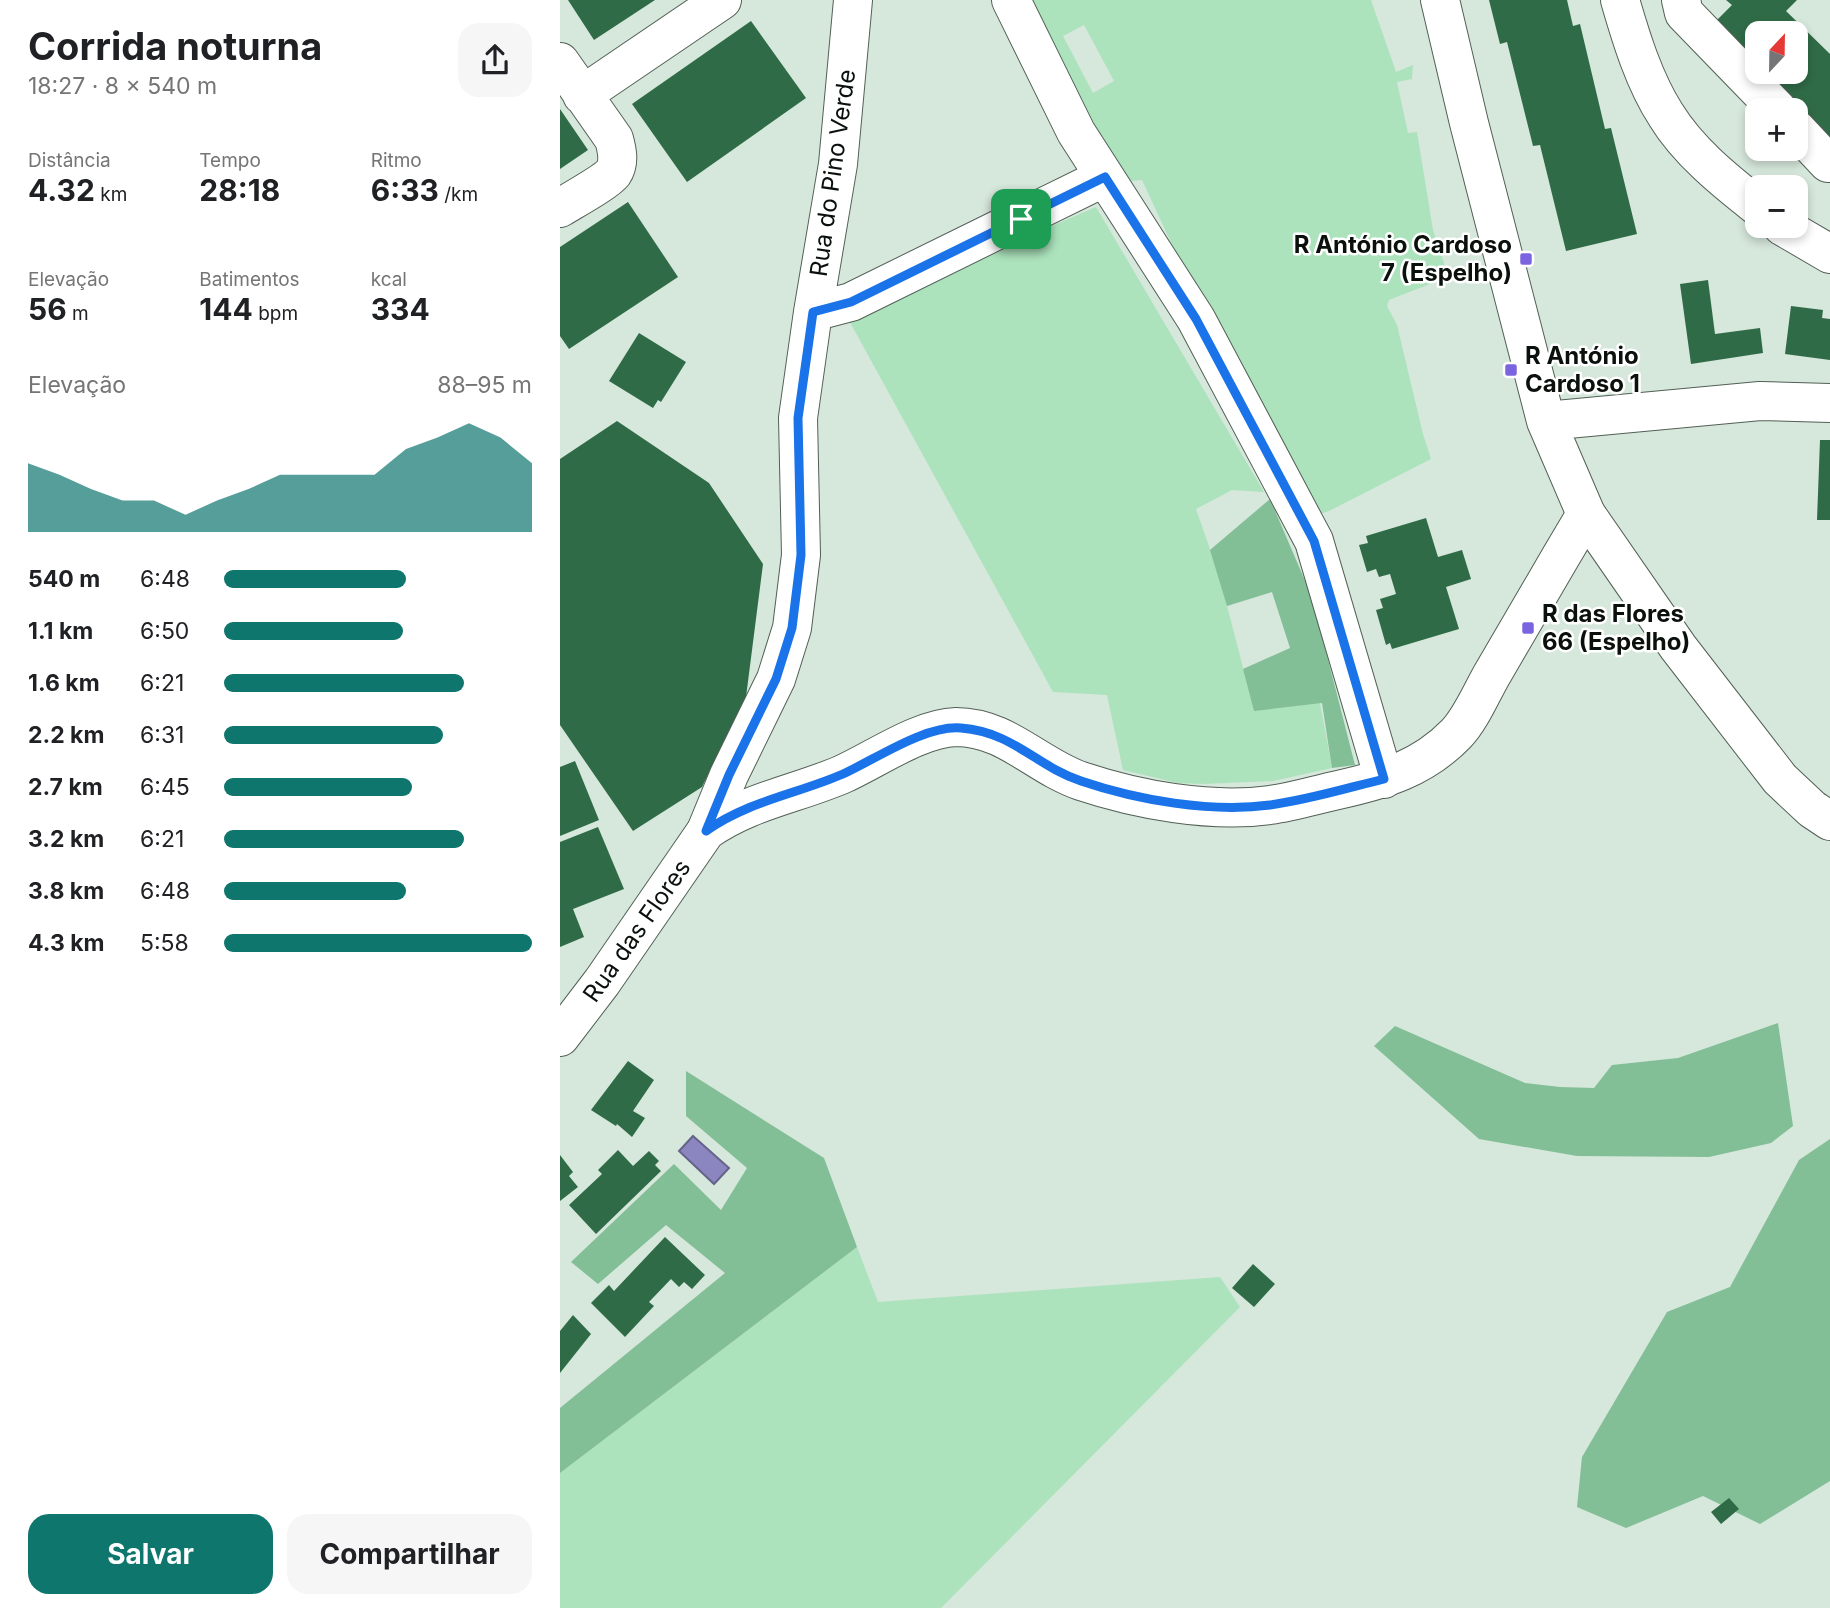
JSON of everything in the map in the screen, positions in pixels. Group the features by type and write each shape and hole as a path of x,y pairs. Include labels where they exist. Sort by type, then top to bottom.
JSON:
{"street":[{"name":"Rua do Pino Verde","path":"706,831 729,775 776,679 792,628 801,555 798,418 838,164 853,0"},
{"path":"1010,0 1076,132 1196,319 1314,541 1384,779"},
{"path":"1440,0 1546,421 1586,514 1678,646 1780,779 1812,809 1830,821"},
{"path":"1620,0 1650,85 1666,116 1697,153 1745,195"},
{"path":"1681,0 1684,13 1766,98"},
{"path":"582,95 708,4"},
{"path":"560,62 614,139 618,151 612,174 560,208"},
{"path":"1808,142 1828,163"},
{"path":"813,312 851,302 1105,177"},
{"path":"1803,238 1830,254"},
{"path":"1546,421 1760,401 1830,403"},
{"name":"Rua das Flores","path":"560,1037 608,973 706,831 747,807 842,774 914,739 944,728 979,730 997,735 1060,772 1113,790 1160,802 1204,805 1270,805 1384,779 1425,760 1458,733 1586,514"}],"green space":[{"path":"1021,0 1371,0 1396,72 1413,65 1412,79 1397,82 1408,133 1417,132 1433,230 1444,263 1445,278 1389,300 1387,306 1397,325 1431,459 1329,511 1311,517 1174,249 1142,180 1118,182","holes":["1084,25 1114,81 1093,93 1063,36"]},
{"path":"1096,207 1264,492 1232,490 1196,509 1219,575 1254,710 1320,703 1332,768 1273,781 1203,784 1178,783 1123,770 1107,695 1053,692 846,315"},
{"path":"1270,499 1312,597 1355,765 1332,768 1322,703 1254,711 1243,669 1290,648 1272,592 1227,606 1210,550"},
{"path":"1778,1023 1793,1126 1771,1143 1709,1157 1577,1156 1479,1139 1374,1046 1395,1026 1525,1083 1594,1088 1612,1065 1678,1058"},
{"path":"686,1071 824,1158 857,1247 560,1473 560,1408 725,1273 666,1225 598,1284 571,1262 674,1164 721,1210 747,1168 686,1116"},
{"path":"1830,1139 1830,1481 1760,1524 1703,1496 1626,1528 1577,1507 1582,1457 1667,1312 1730,1287 1799,1160"},
{"path":"857,1247 878,1302 1220,1277 1240,1307 941,1608 560,1608 560,1473"}],"shaded area":[{"path":"693,1136 729,1168 714,1184 679,1151"}],"building":[{"path":"568,0 655,0 594,40"},
{"path":"1489,0 1567,0 1573,26 1580,24 1605,129 1611,128 1637,234 1566,251 1540,145 1533,146 1507,42 1500,44"},
{"path":"1726,0 1797,0 1786,11 1796,21 1745,21 1745,54 1714,23 1732,5"},
{"path":"751,21 806,98 687,182 632,104"},
{"path":"1808,32 1830,54 1830,142 1808,121 1808,98 1775,98 1761,84 1808,84"},
{"path":"560,109 588,150 560,169"},
{"path":"628,202 678,277 569,349 560,336 560,247"},
{"path":"1708,280 1715,334 1760,328 1763,353 1691,364 1680,284"},
{"path":"1791,306 1823,310 1822,318 1830,319 1830,360 1785,354"},
{"path":"639,333 686,362 661,402 658,400 653,408 609,381"},
{"path":"617,421 709,483 763,564 746,697 702,787 633,831 560,725 560,459"},
{"path":"1820,440 1830,440 1830,520 1817,520"},
{"path":"1426,518 1438,557 1462,550 1471,579 1446,587 1459,629 1392,649 1390,643 1386,645 1376,610 1383,608 1380,599 1396,594 1390,574 1379,577 1376,569 1367,572 1359,545 1368,543 1366,536"},
{"path":"575,761 599,820 560,836 560,767"},
{"path":"598,827 624,889 573,909 584,937 560,947 560,842"},
{"path":"628,1061 654,1080 633,1111 645,1118 632,1137 617,1124 616,1126 591,1110"},
{"path":"618,1150 633,1166 649,1151 659,1161 655,1165 661,1171 596,1234 569,1205 602,1174 598,1170"},
{"path":"560,1155 573,1172 569,1176 578,1187 560,1201"},
{"path":"665,1237 705,1275 692,1289 684,1282 679,1287 671,1279 649,1302 654,1306 625,1337 591,1303 609,1285 614,1291"},
{"path":"1253,1264 1275,1284 1254,1307 1232,1288"},
{"path":"573,1315 591,1334 560,1373 560,1331"},
{"path":"1729,1498 1739,1509 1721,1524 1711,1512"}],"place":[{"name":"R António Cardoso 7 (Espelho)","path":"1526,259"},
{"name":"R António Cardoso 1","path":"1511,370"},
{"name":"R das Flores 66 (Espelho)","path":"1528,628"}],"route":[{"path":"1105,177 1138,226 1196,319 1314,541 1384,779 1270,805 1160,802 1080,781 997,735 958,727 944,728 914,739 842,774 747,807 706,831 729,775 776,679 792,628 801,555 798,418 813,312 851,302 1021,219 1105,177"}]}
